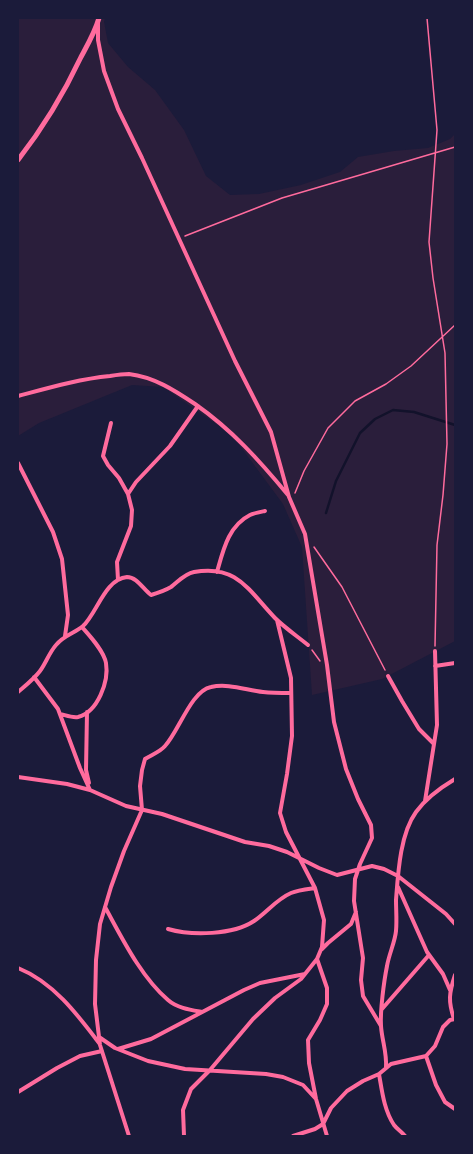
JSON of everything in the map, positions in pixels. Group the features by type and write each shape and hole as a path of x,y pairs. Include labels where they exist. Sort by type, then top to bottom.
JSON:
{"street":[{"path":"18,160 48,119 72,77 99,19"},
{"path":"99,19 98,40 104,70 118,109 236,361 271,432 290,500 305,534 328,671 334,722 346,769 358,799 371,825 372,838 355,879 354,901 363,958 361,980 363,996 381,1026"},
{"path":"18,396 92,378 128,374 164,384 213,417 240,441 263,464 290,500"},
{"path":"128,494 136,482 170,446 198,406"},
{"path":"111,423 103,456 128,494 132,510 131,526 117,562 118,580"},
{"path":"18,463 53,532 62,559 68,616 65,636"},
{"path":"217,572 228,537 239,523 250,515 265,511"},
{"path":"18,692 40,672 55,646 65,636 82,627 104,594 118,580 128,577 138,581 150,594 160,593 171,587 182,577 193,572 212,571 229,574 244,584 277,620 308,645"},
{"path":"184,1136 183,1110 191,1089 210,1070 253,1018 275,998 306,974 317,960 322,947 324,920 315,888 286,832 280,813 288,774 292,736 291,678 277,620"},
{"path":"60,714 70,717 79,717 87,712 96,704 106,681 106,661 96,644 82,627"},
{"path":"425,801 437,725 434,652"},
{"path":"435,666 455,662"},
{"path":"388,676 419,729 434,743"},
{"path":"34,677 47,692 60,714 80,768 90,790"},
{"path":"129,1136 100,1045 95,1004 96,960 100,924 111,887 124,851 142,810 140,786 145,760 164,748 178,730 197,695 210,687 226,686 264,692 291,693"},
{"path":"87,712 86,770 90,790"},
{"path":"18,777 67,784 90,790 126,806 162,814 245,842 269,846 336,874 372,866 384,869 398,876 446,914 455,924"},
{"path":"386,1068 386,1048 381,1026 382,1009 386,966 396,931 397,886 405,834 415,813 425,801 442,787 455,779"},
{"path":"397,886 429,955 443,974 450,990"},
{"path":"168,929 176,932 190,933 220,932 238,929 254,921 292,892 315,888"},
{"path":"105,907 146,976 168,1000 187,1010 203,1012"},
{"path":"321,951 328,943 351,924 356,912"},
{"path":"382,1009 429,955"},
{"path":"317,960 327,988 327,1004 320,1020 308,1040 309,1063 316,1099 327,1136"},
{"path":"18,968 50,987 75,1012 100,1045"},
{"path":"118,1049 151,1039 260,983 306,974"},
{"path":"293,1136 316,1129 323,1124 332,1108 347,1091 363,1081 379,1074 391,1064 426,1056 434,1046 443,1027 450,1020 455,1019 450,1005 450,990 455,975"},
{"path":"99,1037 118,1049 148,1061 185,1069 266,1074 283,1077 303,1085 316,1099"},
{"path":"18,1092 80,1056 102,1050"},
{"path":"426,1056 436,1085 445,1102 455,1109"},
{"path":"379,1074 383,1096 390,1118 395,1127 405,1136"}],"path":[{"path":"427,18 437,130 429,242 445,353 447,444 437,545 434,652"},
{"path":"179,238 282,198 455,147"},
{"path":"290,500 328,428 355,401 386,384 411,366 455,324"},
{"path":"305,534 342,588 388,676"},
{"path":"308,645 328,671"}],"shaded area":[{"path":"18,18 105,18 104,22 108,43 128,67 155,90 184,130 206,176 230,195 259,194 301,185 340,172 358,157 394,151 428,148 450,139 455,134 455,641 382,679 312,695 302,547 283,504 232,435 163,387 132,385 39,423 18,436"}],"waterway":[{"path":"326,513 336,481 360,433 375,419 393,410 414,412 455,425"}]}
